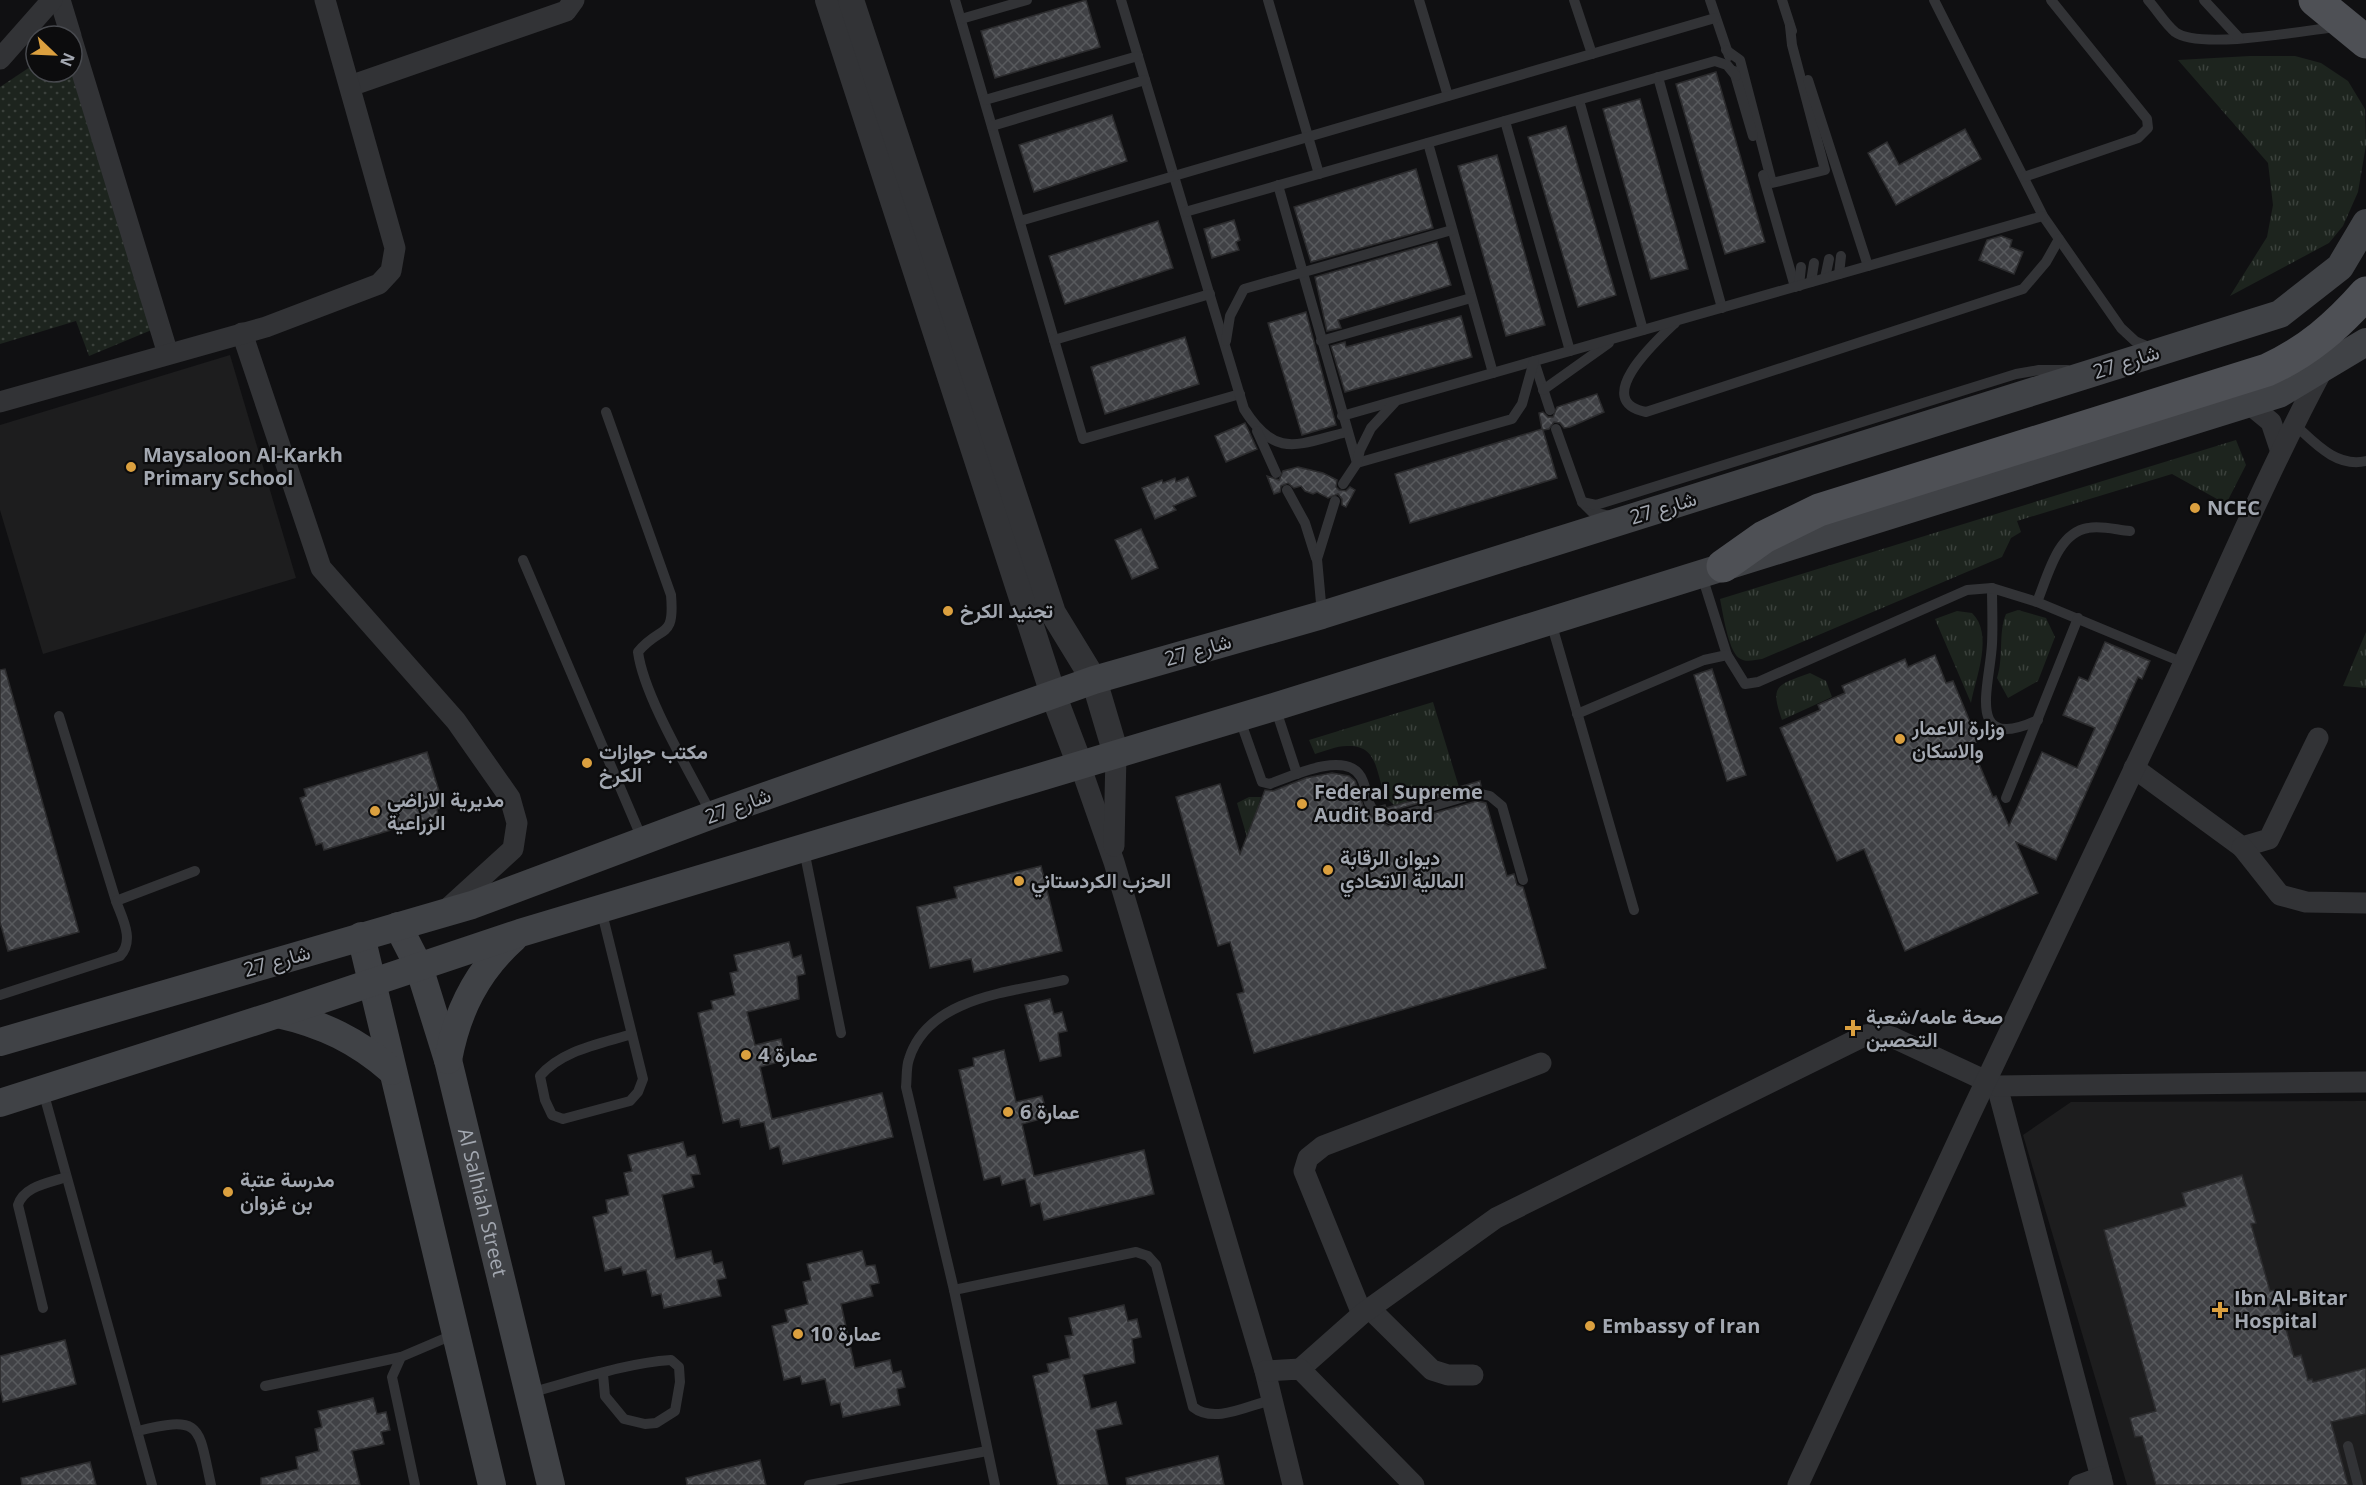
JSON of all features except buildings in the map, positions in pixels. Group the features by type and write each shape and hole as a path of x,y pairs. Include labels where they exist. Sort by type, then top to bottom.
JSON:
{"main road":[{"name":"شارع 27","path":"0,1042 443,913 1094,680 1322,615 2280,314 2340,267 2366,223"},
{"path":"2340,267 2366,254"},
{"path":"1712,569 1764,537 1819,510 2246,378 2286,361 2322,338 2366,293"},
{"path":"0,1103 43,1091 520,933 1274,707 1550,619 2248,404 2279,394 2366,342"},
{"name":"Al Salhiah Street","path":"398,926 419,967 448,1060 551,1485"},
{"path":"448,1060 460,1011 471,989 502,949 520,933"},
{"path":"362,936 392,1071 492,1485"},
{"path":"278,1014 328,1028 373,1054 392,1071"}],"street":[{"path":"0,59 52,0"},
{"path":"60,0 67,24"},
{"path":"0,402 242,333 379,285 391,271 395,248 325,0"},
{"path":"350,86 566,11 574,0"},
{"path":"828,0 1053,694 1113,862 1265,1371 1293,1485"},
{"path":"851,0 1053,613 1094,680 1116,754 1113,862"},
{"path":"84,80 168,354"},
{"path":"242,333 321,568 456,721 510,798 517,823 513,849 443,913"},
{"path":"1798,1485 1990,1084 2280,449 2324,367"},
{"path":"2248,404 2271,422 2280,449"},
{"path":"2242,847 2269,839 2318,738"},
{"path":"2134,768 2242,847 2280,896 2306,902 2366,903"},
{"path":"1265,1371 1300,1369 1366,1311 1496,1218 1866,1035 1880,1033 1894,1038 1990,1084 2366,1082"},
{"path":"1473,1375 1448,1375 1432,1370 1366,1311 1304,1172 1308,1158 1323,1146 1541,1063"},
{"path":"1990,1084 2102,1481 2079,1485"},
{"path":"1300,1369 1414,1485"}],"lane":[{"path":"956,0 1083,439 1240,394"},
{"path":"961,19 1027,0"},
{"path":"1121,0 1244,409 1276,473"},
{"path":"1268,0 1319,174"},
{"path":"1419,0 1448,96"},
{"path":"1574,0 1592,54"},
{"path":"1710,0 1736,76 1797,286"},
{"path":"1782,0 1868,266"},
{"path":"1934,0 2043,216 2121,328 2135,341 2159,352"},
{"path":"2024,177 2138,138 2148,128 2147,119 2051,0"},
{"path":"2148,0 2175,31 2187,38 2239,38 2337,16"},
{"path":"2204,0 2239,38"},
{"path":"1020,221 1715,18"},
{"path":"1726,50 1740,60 1772,183 1825,170 1792,45 1790,26"},
{"path":"985,100 1138,56"},
{"path":"1185,212 1715,61 1727,65 1736,76"},
{"path":"1658,77 1722,308"},
{"path":"992,126 1145,80"},
{"path":"1579,99 1643,330"},
{"path":"1505,121 1570,351"},
{"path":"1428,142 1493,373"},
{"path":"1278,185 1357,463"},
{"path":"1342,416 2043,216"},
{"path":"1227,350 1226,332 1230,316 1244,288 1452,230"},
{"path":"1677,321 1640,357 1626,382 1626,398 1635,410 1646,412 2024,289 2046,262 2059,239"},
{"path":"1839,274 1841,256"},
{"path":"1825,278 1829,259"},
{"path":"1811,282 1814,263"},
{"path":"1797,286 1801,267"},
{"path":"1054,340 1210,294"},
{"path":"1321,340 1472,298"},
{"path":"1543,390 1578,363 1619,337"},
{"path":"1534,361 1550,410"},
{"path":"1357,463 1512,419 1522,404 1534,361"},
{"path":"1582,502 1596,505 2016,374 2048,370 2087,375"},
{"path":"1343,484 1357,463 1360,450 1371,428 1397,400"},
{"path":"606,412 671,595 671,624 667,632 647,641 638,652 640,665 650,692 712,815"},
{"path":"1253,423 1269,438 1291,447 1347,432"},
{"path":"2294,424 2326,452 2345,462 2366,461"},
{"path":"1556,429 1582,502 1592,512 1628,519"},
{"path":"1287,490 1305,523 1317,559 1322,615"},
{"path":"1317,559 1335,501"},
{"path":"2037,602 2060,548 2073,533 2089,527 2130,531"},
{"path":"523,560 643,841"},
{"path":"1712,569 1727,655 1745,684 1758,682 1967,590 1992,588 2078,618 2184,663"},
{"path":"1992,588 1992,645 1985,694 1987,712 1992,723 2001,729 2015,730 2038,720"},
{"path":"2006,798 2078,618"},
{"path":"1550,619 1634,910"},
{"path":"1577,714 1704,660 1727,655"},
{"path":"1274,707 1297,774"},
{"path":"0,995 120,956 126,949 128,940 58,716"},
{"path":"1239,717 1262,782 1270,784 1332,765 1348,765 1360,776 1369,806 1378,815 1390,819 1477,793 1490,796 1502,806 1523,880"},
{"path":"804,847 841,1033"},
{"path":"116,901 195,871"},
{"path":"601,908 643,1078 638,1092 630,1101 563,1119 552,1115 545,1100 540,1076 549,1065 562,1057 632,1034"},
{"path":"996,1485 954,1290 906,1087 909,1059 921,1036 945,1013 966,1003 1064,980"},
{"path":"43,1091 152,1485"},
{"path":"43,1308 18,1205 20,1197 29,1190 66,1177"},
{"path":"954,1290 1136,1252 1148,1256 1156,1265 1193,1407 1202,1415 1213,1416 1271,1400"},
{"path":"265,1386 402,1357 455,1334"},
{"path":"402,1357 392,1377 416,1485"},
{"path":"529,1394 603,1374 652,1361 671,1360 679,1368 675,1411 656,1423 645,1424 624,1419 605,1396 603,1374"},
{"path":"138,1431 172,1422 189,1426 200,1435 211,1485"},
{"path":"2348,1446 2358,1485"},
{"path":"809,1485 987,1451"}],"shaded area":[{"name":"Maysaloon Al-Karkh Primary School","path":"230,355 296,578 43,654 0,510 0,425"},
{"name":"Ibn Al-Bitar Hospital","path":"2366,1101 2366,1485 2127,1485 2023,1135 2071,1102"}],"green space":[{"path":"2295,56 2321,63 2348,81 2365,109 2366,145 2358,192 2343,226 2329,243 2230,296 2267,237 2273,205 2268,163 2178,60"},
{"path":"24,71 24,84 76,84 154,329 89,356 76,321 0,344 0,87"},
{"path":"2236,440 2246,465 2226,504 2172,474 2017,521 2021,532 2011,538 2002,557 1762,659 1742,660 1735,654 1732,647 1726,631 1720,599"},
{"path":"2018,610 2046,618 2055,637 2038,681 2008,698 1997,678 2002,629 2006,614"},
{"path":"1957,611 1972,613 1982,632 1982,656 1971,703 1935,619"},
{"path":"2366,632 2366,688 2343,686"},
{"path":"1810,673 1826,681 1832,697 1782,720 1776,699 1779,688 1790,680"},
{"path":"1433,702 1459,787 1396,806 1383,790 1368,752 1360,747 1347,746 1315,754 1309,740"},
{"path":"1249,797 1261,797 1249,844 1237,803"}],"place":[{"name":"Maysaloon Al-Karkh Primary School","path":"131,467"},
{"name":"NCEC","path":"2195,508"},
{"name":"تجنيد الكرخ","path":"948,611"},
{"name":"وزارة الاعمار والاسكان","path":"1900,739"},
{"name":"مكتب جوازات الكرخ","path":"587,763"},
{"name":"Federal Supreme Audit Board","path":"1302,804"},
{"name":"مديرية الاراضي الزراعية","path":"375,811"},
{"name":"ديوان الرقابة المالية الاتحادي","path":"1328,870"},
{"name":"الحزب الكردستاني","path":"1019,881"},
{"name":"صحة عامه/شعبة التحصين","path":"1853,1028"},
{"name":"عمارة 4","path":"746,1055"},
{"name":"عمارة 6","path":"1008,1112"},
{"name":"مدرسة عتبة بن غزوان","path":"228,1192"},
{"name":"Ibn Al-Bitar Hospital","path":"2220,1310"},
{"name":"Embassy of Iran","path":"1590,1326"},
{"name":"عمارة 10","path":"798,1334"}]}
